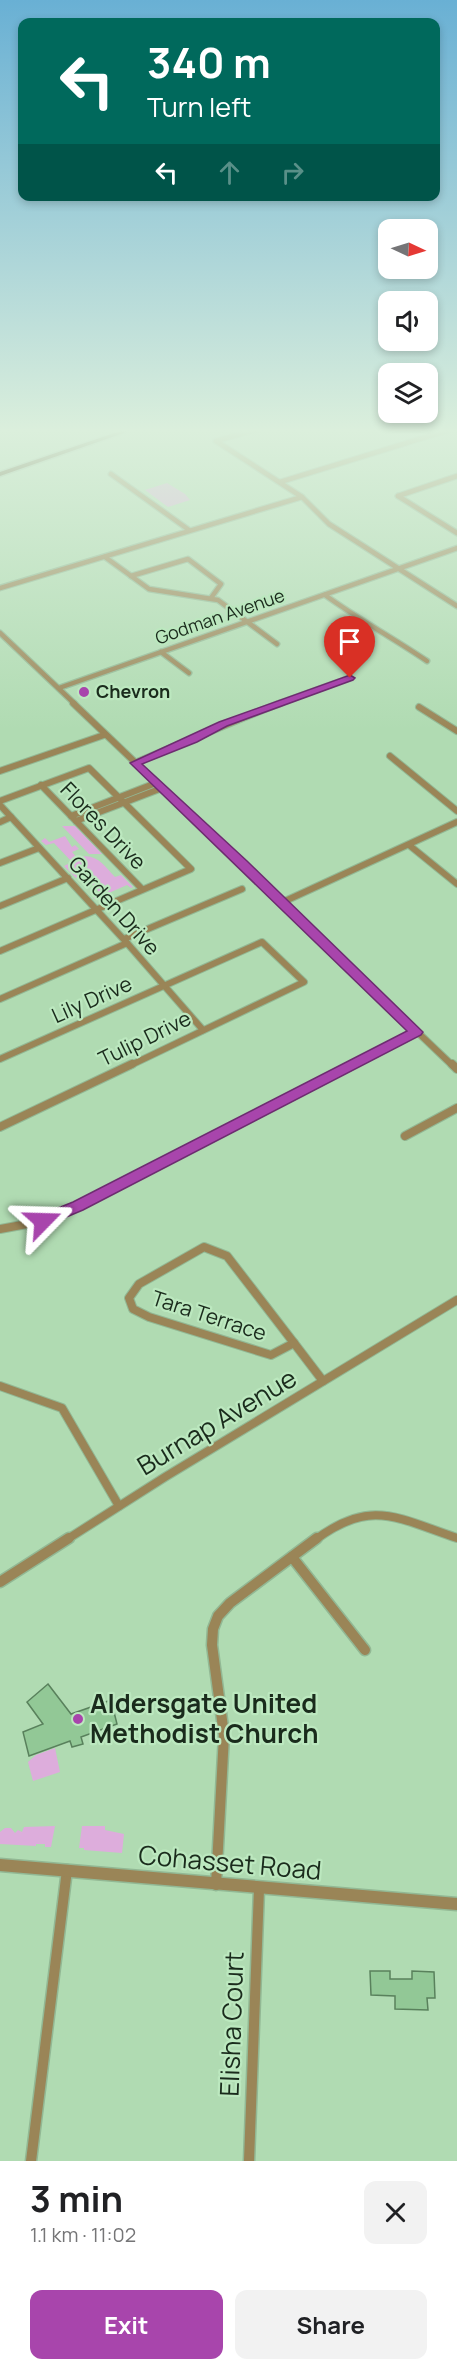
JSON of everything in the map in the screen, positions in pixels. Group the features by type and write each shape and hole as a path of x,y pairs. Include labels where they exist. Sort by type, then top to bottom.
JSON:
{"street":[{"path":"0,588 193,529"},
{"path":"337,529 457,606"},
{"name":"Godman Avenue","path":"59,688 457,548"},
{"path":"105,557 149,590 218,600 277,644"},
{"path":"131,576 188,559 221,585 211,598"},
{"path":"325,595 363,622 387,633 427,661"},
{"path":"0,633 59,688 104,735 283,902 457,1070"},
{"path":"160,652 189,673"},
{"path":"135,763 194,740 223,724 350,678"},
{"path":"419,707 457,731"},
{"path":"0,771 104,735"},
{"path":"390,756 457,811"},
{"path":"0,803 89,768 191,869 0,951"},
{"path":"71,816 156,783"},
{"name":"Flores Drive","path":"41,785 142,889"},
{"path":"76,821 162,788"},
{"name":"Garden Drive","path":"0,803 11,818 126,941 203,1030"},
{"path":"0,822 11,818"},
{"path":"283,902 457,822"},
{"path":"409,845 457,884"},
{"path":"0,863 39,848"},
{"path":"0,906 68,878"},
{"path":"0,999 242,889"},
{"name":"Lily Drive","path":"0,1059 262,942 304,982"},
{"name":"Tulip Drive","path":"0,1127 304,982"},
{"path":"0,1228 18,1227 43,1221 78,1206 416,1032"},
{"path":"405,1136 457,1108"},
{"name":"Tara Terrace","path":"294,1343 271,1355 149,1317 133,1309 129,1298 138,1284 204,1247 227,1256 294,1343 323,1381"},
{"name":"Burnap Avenue","path":"0,1582 119,1506 457,1300"},
{"path":"0,1386 62,1408 119,1506"},
{"path":"216,1885 224,1735 213,1651 213,1629 218,1616 230,1603 329,1529 347,1519 365,1515 387,1515 457,1538"},
{"path":"292,1557 365,1650"},
{"name":"Cohasset Road","path":"0,1865 260,1889 457,1904"},
{"path":"31,2161 67,1870"},
{"name":"Elisha Court","path":"249,2161 260,1889"}],"shaded area":[{"path":"62,826 75,826 102,854 89,854"},
{"path":"65,836 72,847 75,845 79,849 72,852 77,858 89,856 99,860 115,877 121,875 133,887 127,885 93,898 101,894 83,875 76,878 64,866 72,862 54,843 46,845 41,841 45,838 49,842"},
{"path":"55,1748 60,1772 33,1781 28,1762 36,1755"},
{"path":"55,1826 51,1847 45,1847 45,1844 36,1844 36,1846 0,1844 0,1832 5,1828 11,1828 15,1833 18,1830 22,1832 24,1827"},
{"path":"82,1826 105,1826 105,1830 124,1834 122,1853 79,1848"}],"building":[{"name":"Aldersgate United Methodist Church","path":"48,1684 71,1714 111,1700 117,1724 81,1737 83,1744 72,1747 70,1741 29,1756 23,1732 43,1724 27,1702"},
{"path":"370,1971 390,1971 390,1979 412,1979 412,1971 434,1972 435,1998 427,1998 428,2010 395,2009 395,1996 371,1995"}],"place":[{"name":"Chevron","path":"84,692"},
{"name":"Aldersgate United Methodist Church","path":"78,1719"}],"route":[{"path":"43,1221 78,1206 416,1032 243,863 135,763 194,740 223,724 350,678"}]}
